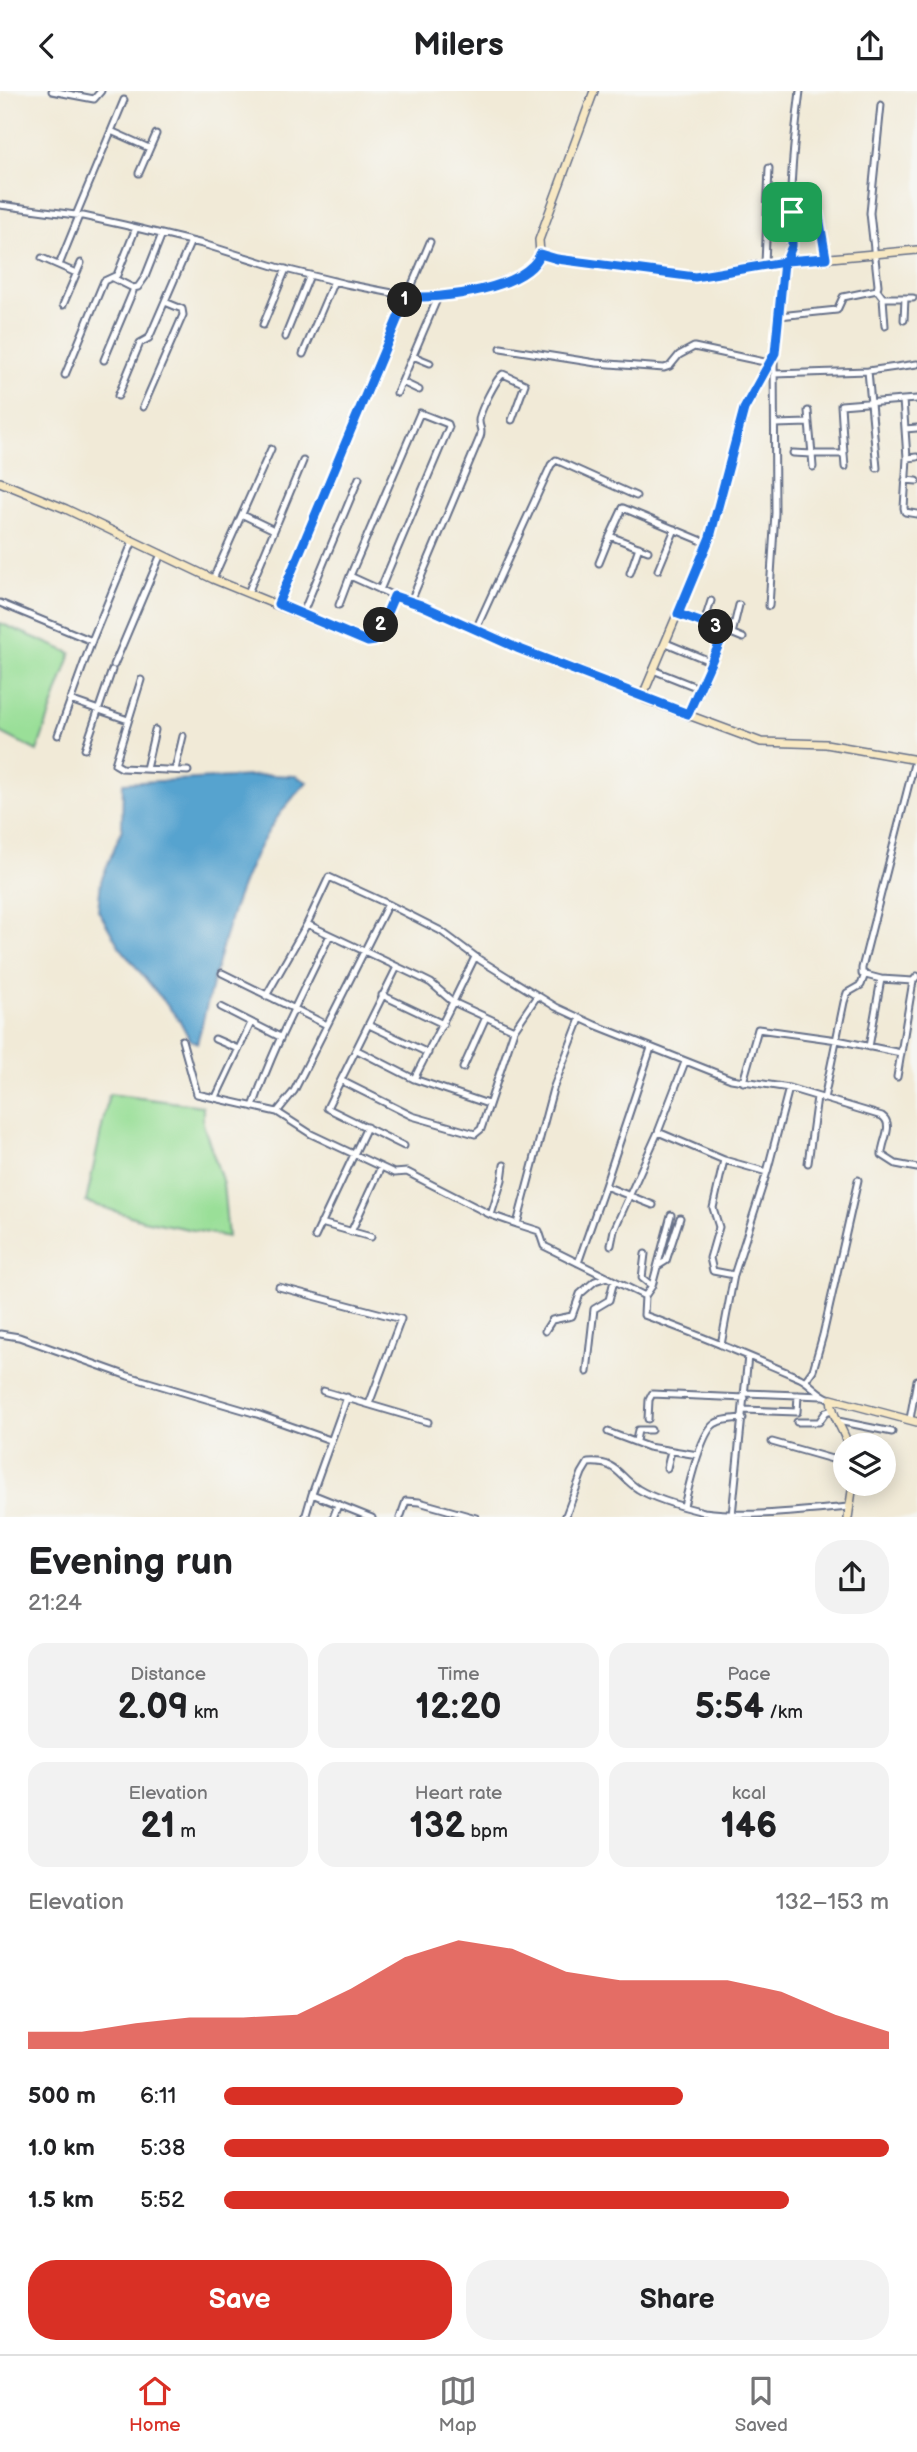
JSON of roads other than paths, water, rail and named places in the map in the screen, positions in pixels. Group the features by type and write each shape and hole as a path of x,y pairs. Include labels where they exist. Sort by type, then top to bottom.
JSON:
{"street":[{"path":"52,91 94,99 101,91"},
{"path":"0,205 78,215 191,241 334,281 407,296 438,297 473,293 516,276 538,262 538,240 594,91"},
{"path":"769,605 775,513 772,359 785,262 792,246 791,185 800,91"},
{"path":"59,265 124,100"},
{"path":"881,105 870,213 877,290 883,298 885,326"},
{"path":"111,131 149,148"},
{"path":"139,173 156,134"},
{"path":"765,264 769,168"},
{"path":"792,212 818,211 826,258"},
{"path":"65,375 104,281 117,275 136,228"},
{"path":"113,278 133,288 138,287 145,277 162,234"},
{"path":"118,396 139,343 149,338 191,241"},
{"path":"278,604 430,242"},
{"path":"540,254 557,259 695,277 765,264 917,250"},
{"path":"42,258 76,273"},
{"path":"63,305 81,263"},
{"path":"263,325 286,269"},
{"path":"285,337 310,275"},
{"path":"303,354 334,281"},
{"path":"104,360 133,288"},
{"path":"779,316 837,310 843,297 877,290"},
{"path":"397,393 438,297"},
{"path":"883,298 913,298"},
{"path":"904,320 905,298"},
{"path":"143,407 183,315 182,309 164,302"},
{"path":"501,348 596,363 664,368 694,347 772,359"},
{"path":"413,356 430,363"},
{"path":"645,699 644,687 666,643 707,544 744,409 772,359"},
{"path":"774,374 868,370 917,364"},
{"path":"868,370 877,468"},
{"path":"411,601 482,432 479,421 495,382 503,374 525,384 512,420"},
{"path":"402,382 419,390"},
{"path":"845,467 841,405 917,399"},
{"path":"903,401 905,512 917,514"},
{"path":"808,411 813,467"},
{"path":"339,605 419,413 448,424 380,590"},
{"path":"775,424 809,423"},
{"path":"905,429 917,428"},
{"path":"213,579 271,449"},
{"path":"793,453 844,454"},
{"path":"906,458 917,457"},
{"path":"476,629 551,465 556,460 636,496"},
{"path":"248,593 303,461"},
{"path":"302,615 359,478"},
{"path":"905,480 917,481"},
{"path":"0,482 66,509 213,579 368,642 375,641 394,596"},
{"path":"599,563 629,493"},
{"path":"623,508 707,544"},
{"path":"243,515 274,530"},
{"path":"658,570 675,529"},
{"path":"610,536 648,551"},
{"path":"58,735 92,641 133,541"},
{"path":"630,573 639,547"},
{"path":"85,749 113,667 160,554"},
{"path":"350,576 645,699 761,742 827,744 916,760 862,968 862,974 881,979 915,978 897,1077"},
{"path":"704,623 711,601"},
{"path":"0,603 92,641"},
{"path":"688,714 739,605"},
{"path":"678,614 743,638"},
{"path":"666,643 712,663"},
{"path":"653,670 701,689"},
{"path":"141,680 115,764 122,768 188,771"},
{"path":"70,701 128,720"},
{"path":"146,769 155,730"},
{"path":"175,770 184,736"},
{"path":"267,996 307,924 329,877 441,931 475,957 580,1019 685,1062 743,1082 789,1088 882,1116 888,1125 882,1155 896,1164 917,1168"},
{"path":"277,1112 294,1091 388,904"},
{"path":"307,924 431,983 453,1002 514,1030"},
{"path":"253,1107 280,1037 330,935"},
{"path":"414,1079 475,957"},
{"path":"397,967 327,1108 404,1146"},
{"path":"222,973 327,1025"},
{"path":"808,1163 847,993 861,985 865,974"},
{"path":"869,1047 881,979"},
{"path":"382,995 443,1024"},
{"path":"342,1081 412,1116 475,1134 481,1129 514,1030 537,996"},
{"path":"221,1007 280,1037"},
{"path":"463,1068 486,1017"},
{"path":"517,1224 553,1089 580,1019"},
{"path":"216,1097 251,1023"},
{"path":"369,1025 428,1053"},
{"path":"743,1082 758,1029 837,1040 901,1053"},
{"path":"215,1039 237,1049"},
{"path":"182,1040 197,1094 277,1112 311,1134 394,1173 407,1172 491,1215 539,1231 544,1246 645,1296"},
{"path":"578,1263 650,1048"},
{"path":"357,1050 414,1079 488,1104"},
{"path":"611,1245 614,1230 659,1132 685,1062"},
{"path":"721,1345 734,1275 767,1172 789,1088"},
{"path":"315,1237 367,1127"},
{"path":"659,1132 724,1160 767,1172"},
{"path":"724,1160 713,1207 719,1227 710,1258 713,1271 734,1275"},
{"path":"491,1215 504,1165"},
{"path":"351,1231 381,1167"},
{"path":"805,1381 813,1370 823,1335 858,1180"},
{"path":"605,1186 653,1205"},
{"path":"671,1215 652,1286 645,1296 645,1315 805,1381 822,1396"},
{"path":"658,1266 668,1257 680,1218"},
{"path":"321,1223 371,1237"},
{"path":"645,1254 642,1277 652,1286"},
{"path":"545,1331 552,1320 572,1316 580,1294 595,1281 607,1277"},
{"path":"587,1372 594,1309 610,1300 614,1281"},
{"path":"279,1287 401,1319 369,1404"},
{"path":"0,1334 19,1337 128,1376 257,1414 330,1440"},
{"path":"732,1515 748,1356"},
{"path":"648,1419 652,1394 798,1395 822,1396 913,1421 917,1380"},
{"path":"323,1391 428,1422"},
{"path":"744,1411 797,1412 798,1395"},
{"path":"305,1517 346,1397"},
{"path":"831,1399 832,1411 843,1433"},
{"path":"797,1422 819,1422 826,1412 832,1411"},
{"path":"684,1506 698,1455 710,1428 715,1423 743,1418"},
{"path":"838,1421 892,1432"},
{"path":"636,1441 638,1430 651,1430"},
{"path":"608,1432 648,1447 698,1455"},
{"path":"772,1442 833,1459"},
{"path":"667,1468 671,1451"},
{"path":"565,1517 588,1463 599,1462 611,1465 639,1490 706,1515 772,1514 849,1507"},
{"path":"312,1494 372,1517"},
{"path":"848,1517 851,1496"},
{"path":"400,1517 406,1501 476,1517"},
{"path":"333,1517 338,1505"}],"water":[{"path":"296,776 307,782 277,818 246,875 227,930 197,1043 190,1040 180,1021 119,946 98,910 101,881 122,829 123,783"}]}
